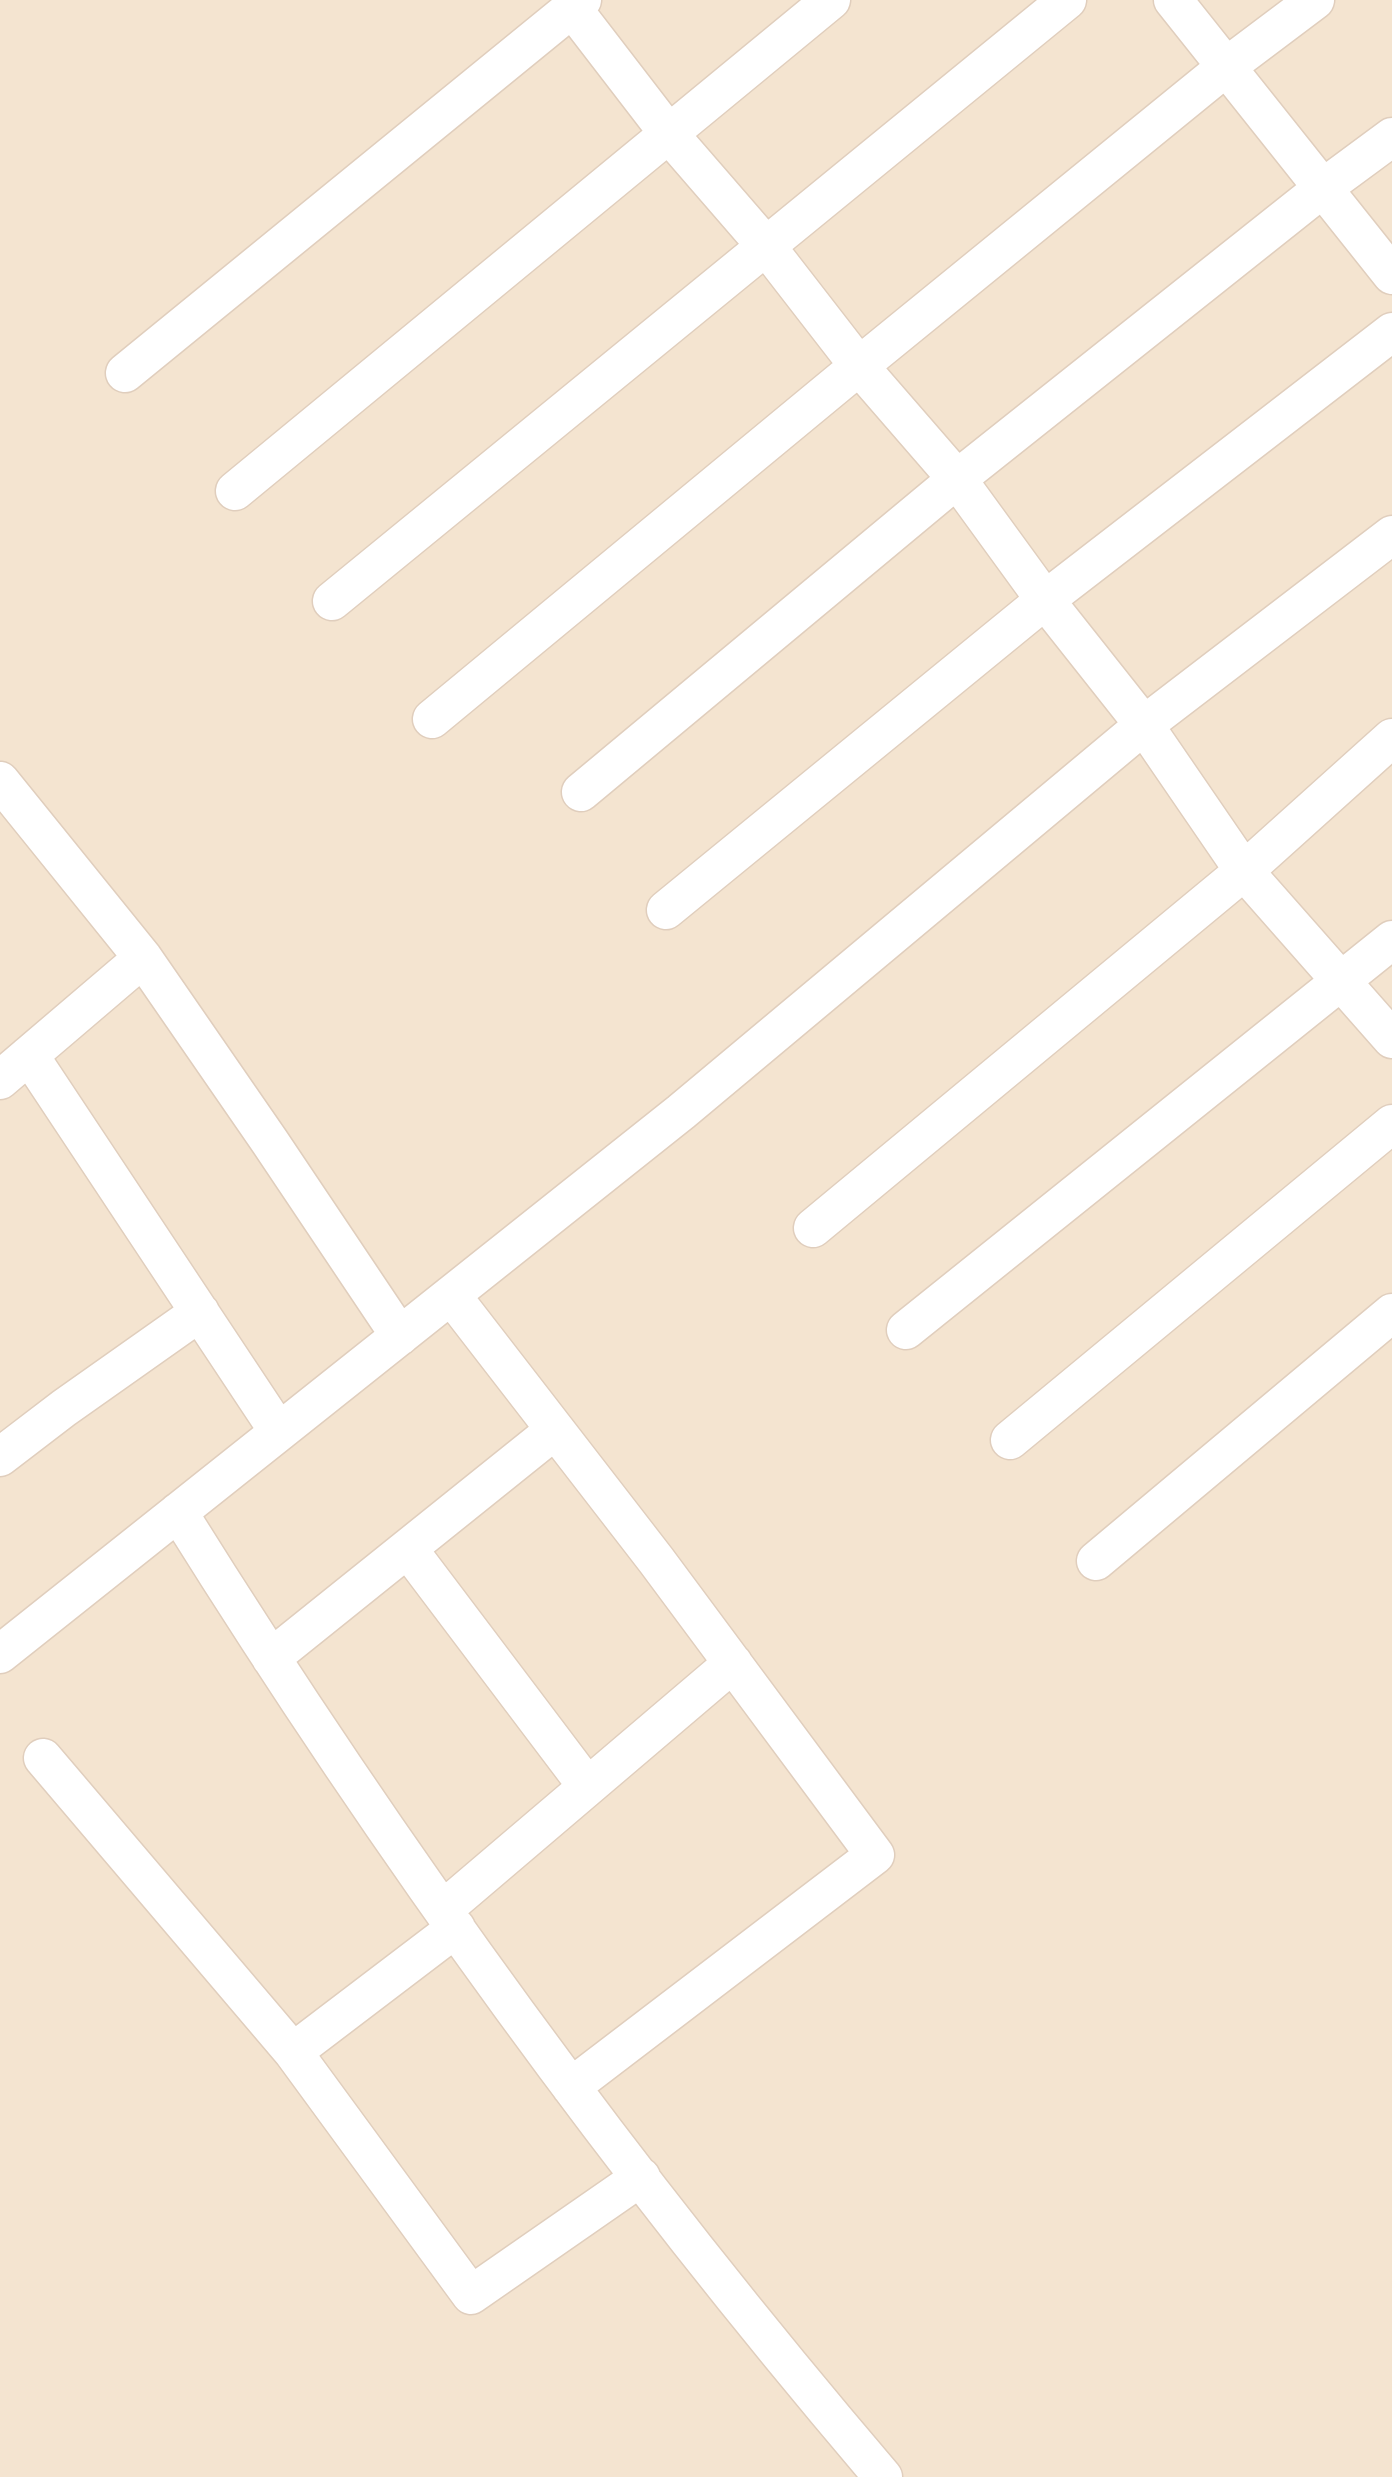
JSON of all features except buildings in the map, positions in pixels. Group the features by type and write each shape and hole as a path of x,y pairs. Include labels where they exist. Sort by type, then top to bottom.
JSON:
{"street":[{"path":"235,491 831,0"},
{"path":"332,601 1067,0"},
{"path":"1173,0 1392,275"},
{"path":"432,719 1226,67 1315,0"},
{"path":"125,373 577,4 669,134 766,247 859,366 957,479 1045,600 1144,725 1244,871 1392,1039"},
{"path":"581,792 957,479 1323,188 1392,138"},
{"path":"666,910 1045,600 1392,332"},
{"path":"0,1654 681,1112 1144,725 1392,535"},
{"path":"813,1228 1244,871 1392,738"},
{"path":"0,781 143,958 400,1336"},
{"path":"906,1330 1392,940"},
{"path":"0,1080 143,958"},
{"path":"29,1055 279,1432"},
{"path":"1010,1440 1392,1124"},
{"path":"451,1295 733,1663 875,1855 570,2087"},
{"path":"0,1457 64,1408 200,1312"},
{"path":"1096,1561 1392,1314"},
{"path":"271,1658 555,1430"},
{"path":"178,1512 328,1744 570,2087 807,2387 883,2477"},
{"path":"408,1549 587,1786"},
{"path":"293,2052 450,1918 587,1786 733,1663"},
{"path":"43,1758 293,2052 471,2295 640,2177"}],"shaded area":[{"path":"0,0 1392,0 1392,2477 0,2477"}]}
